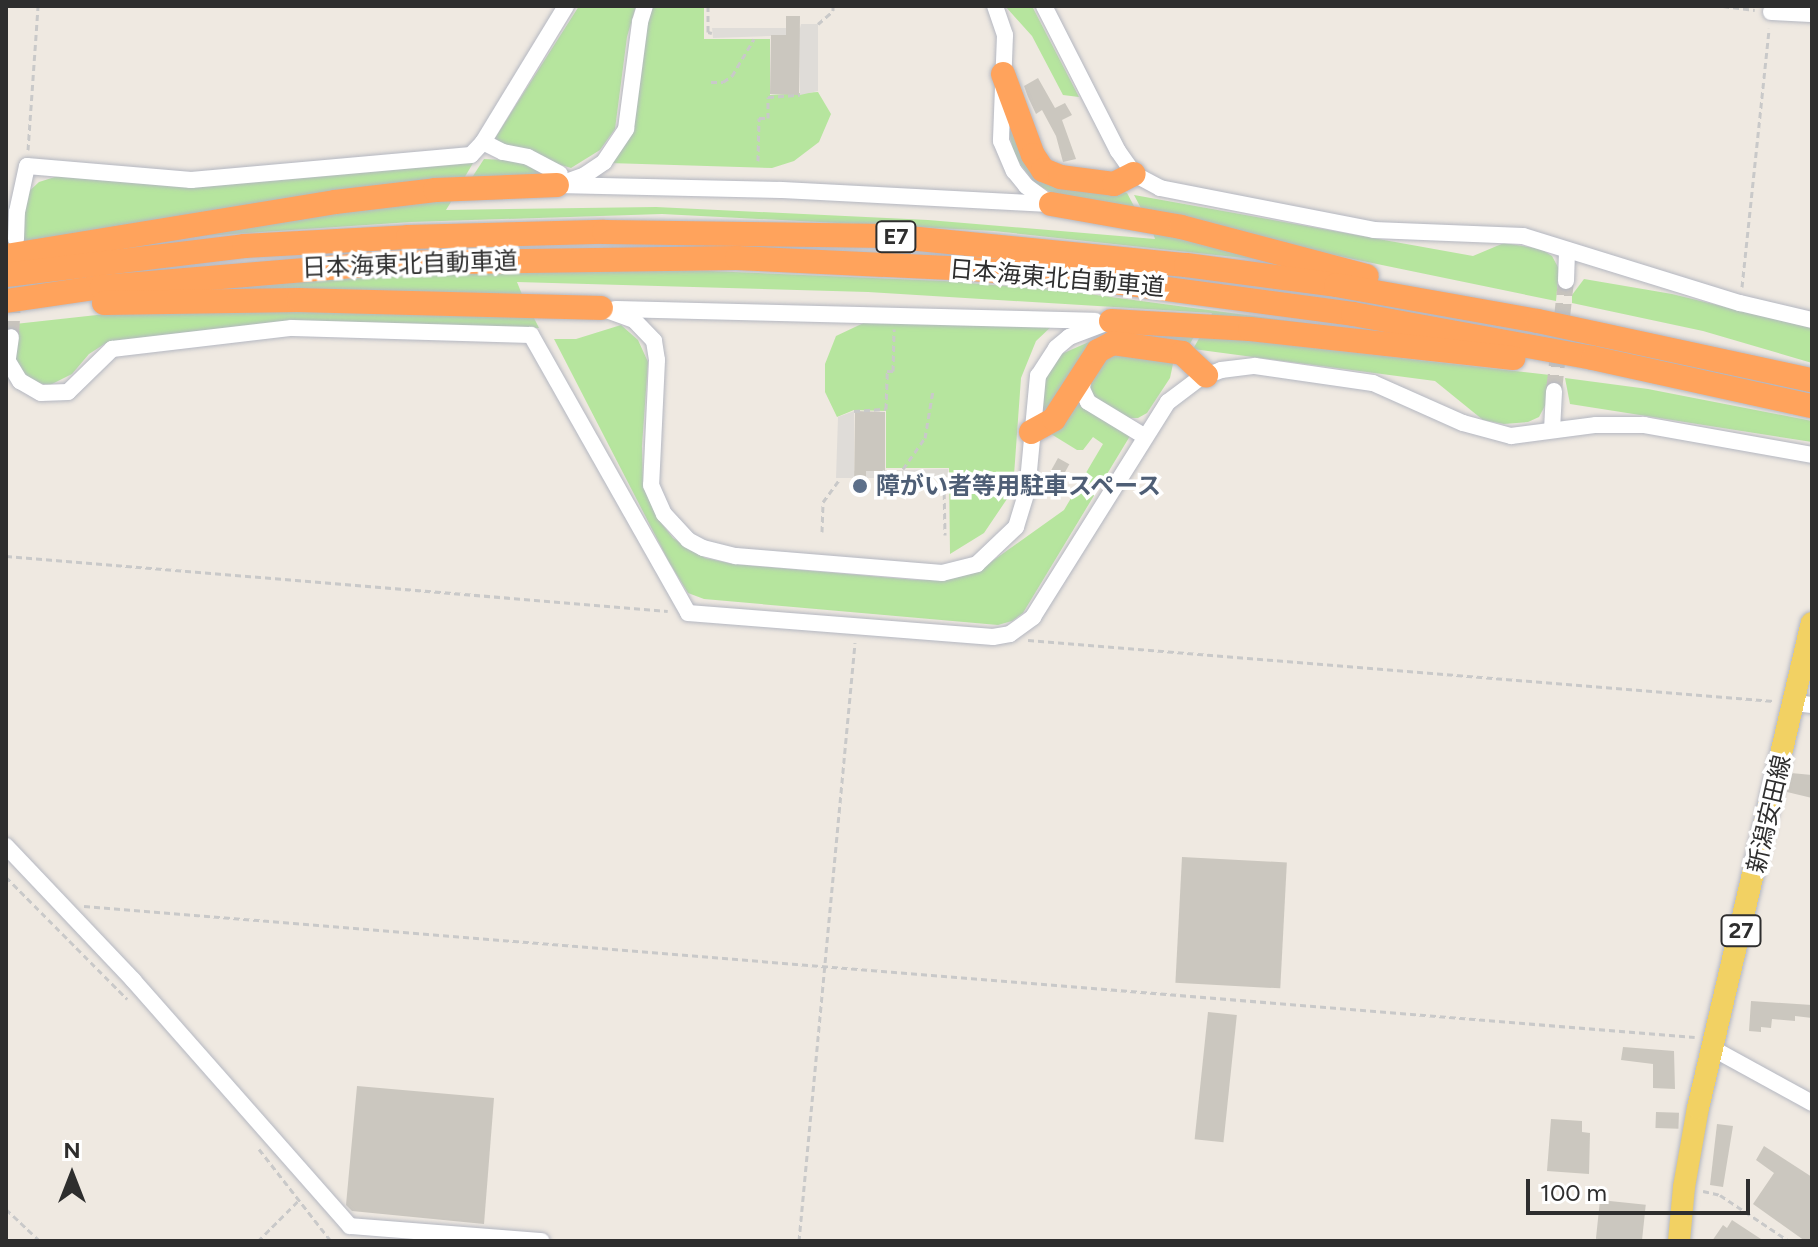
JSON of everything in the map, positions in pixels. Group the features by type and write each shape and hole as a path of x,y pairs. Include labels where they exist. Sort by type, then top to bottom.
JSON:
{"highway":[{"path":"1003,74 1033,155 1043,170 1060,177 1114,184 1134,174"},
{"path":"11,247 335,202 558,180"},
{"path":"1051,204 1181,227 1377,279 1622,330 1778,372"},
{"name":"日本海東北自動車道","path":"6,275 244,246 408,237 604,232 888,236 1128,258 1336,285 1538,321 1812,380"},
{"name":"日本海東北自動車道","path":"6,301 116,286 385,263 722,258 928,266 1092,279 1353,314 1812,406"},
{"path":"8,326 76,305 208,299 601,308"},
{"path":"1111,321 1362,340 1749,391"},
{"path":"1031,432 1054,419 1098,351 1113,343 1182,353 1206,375"}],"main road":[{"name":"新潟安田線","path":"1679,1241 1684,1187 1714,1043 1804,704 1812,623"}],"street":[{"path":"11,247 11,213 27,166 191,180 471,155 483,142 566,6"},
{"path":"558,180 585,175 604,162 619,144 629,113 640,22 645,6"},
{"path":"995,6 1005,35 1001,141 1026,186 1051,204"},
{"path":"1044,6 1111,138 1134,174 1160,188 1374,230 1523,236 1740,303 1812,320"},
{"path":"1771,12 1812,14"},
{"path":"483,142 503,152 528,157 558,180 1051,204"},
{"path":"1566,281 1567,250"},
{"path":"601,308 1111,321"},
{"path":"601,308 634,320 645,329 657,351 651,467 656,500 674,527 688,540 719,554 942,573 977,564 1004,541 1023,510 1034,393 1045,362 1069,337 1111,321"},
{"path":"8,326 7,358 20,381 41,393 68,392 112,349 292,328 531,335 688,613 993,637 1010,634 1033,617 1168,402 1206,375 1255,366 1352,379 1383,387 1496,434 1511,436 1552,430 1644,425 1812,455"},
{"path":"1086,369 1082,389 1088,402 1144,436"},
{"path":"1552,430 1554,391"},
{"path":"6,846 63,904 249,1109 350,1226 541,1241"},
{"path":"1714,1043 1812,1103"}],"path":[{"path":"27,166 38,6"},
{"path":"708,6 708,32 712,33"},
{"path":"818,24 833,11 833,6"},
{"path":"1723,6 1771,12 1740,303"},
{"path":"711,82 723,82 732,76 754,39"},
{"path":"758,161 759,118 768,118 768,97 800,95"},
{"path":"854,411 886,409 887,371 893,371 894,322"},
{"path":"903,469 925,438 933,390"},
{"path":"940,478 944,483 945,535"},
{"path":"822,532 823,502 840,479"},
{"path":"6,556 688,613"},
{"path":"799,1241 856,627"},
{"path":"1024,639 1804,704"},
{"path":"6,877 127,998"},
{"path":"63,904 1714,1043"},
{"path":"251,1138 331,1241"},
{"path":"258,1241 314,1187"},
{"path":"1684,1187 1720,1195 1789,1241"},
{"path":"6,1209 40,1241"}],"green space":[{"path":"579,6 636,6 627,37 615,129 600,150 571,168 504,148 495,138"},
{"path":"650,6 704,6 704,39 770,39 770,95 818,92 831,114 819,142 794,161 772,168 609,163 620,146"},
{"path":"1005,6 1032,6 1079,97 1063,95 1032,36"},
{"path":"1008,109 1028,162 1127,193 1135,208 1061,197 1036,184 1015,157 1008,128"},
{"path":"476,158 463,180 18,244 24,196 39,182 58,176 108,178"},
{"path":"484,159 522,161 548,175 471,179"},
{"path":"1134,195 1473,256 1504,243 1541,249 1552,256 1559,269 1556,301 1319,252 1142,210"},
{"path":"454,197 446,210 656,207 928,220 1155,239 1152,230 1290,263 994,231 662,214 411,222 130,241"},
{"path":"573,269 944,281 1066,291 1358,330 1210,319 1212,313 868,292 517,282 523,297 211,291 320,280"},
{"path":"1584,279 1672,294 1812,328 1812,363 1703,331 1572,303 1572,295"},
{"path":"218,309 532,314 539,328 290,326 173,334 106,343 89,354 72,374 50,385 30,382 12,360 15,324 106,314"},
{"path":"872,319 1054,324 1036,341 1021,378 1014,475 1009,496 984,533 950,554 949,468 886,468 886,411 854,410 837,417 825,392 825,364 836,336"},
{"path":"621,325 638,340 648,362 642,446 643,487 658,519 673,538 705,558 733,564 916,580 950,579 977,572 1064,510 1103,444 1093,437 1083,450 1077,450 1051,434 1075,397 1130,436 1023,613 1012,621 998,625 704,599 688,593 669,562 554,339 576,339"},
{"path":"1107,334 1195,335 1188,347 1127,338 1042,419 1042,385 1057,356"},
{"path":"1201,335 1550,375 1548,400 1539,417 1528,422 1504,424 1483,420 1435,381 1193,349"},
{"path":"1110,353 1174,359 1170,378 1147,413 1138,418 1128,418 1090,396 1090,378"},
{"path":"1565,378 1648,389 1812,421 1812,442 1570,404"}],"shaded area":[{"path":"801,24 818,24 818,91 800,95 799,35 713,38 712,28 800,28"},
{"path":"854,411 854,471 948,469 948,478 836,478 838,417"}],"building":[{"path":"786,16 800,16 799,95 770,94 771,35 786,35"},
{"path":"1038,78 1055,108 1065,103 1072,115 1062,120 1076,159 1063,162 1056,136 1042,110 1036,114 1028,97 1024,86"},
{"path":"855,411 885,412 885,471 866,471 866,492 854,492"},
{"path":"1058,458 1069,464 1054,492 1042,486"},
{"path":"1791,773 1812,775 1812,798 1787,792"},
{"path":"1182,857 1287,862 1280,988 1175,983"},
{"path":"1751,1001 1812,1005 1812,1018 1795,1016 1795,1021 1772,1019 1771,1028 1761,1027 1761,1032 1749,1031"},
{"path":"1208,1012 1237,1015 1223,1142 1195,1139"},
{"path":"1623,1047 1674,1051 1675,1089 1653,1088 1653,1064 1621,1060"},
{"path":"357,1086 494,1098 484,1224 352,1211 346,1205"},
{"path":"1656,1112 1679,1113 1678,1129 1655,1128"},
{"path":"1551,1119 1582,1121 1582,1132 1590,1133 1589,1174 1547,1171"},
{"path":"1717,1124 1733,1126 1723,1187 1710,1185"},
{"path":"1764,1146 1812,1177 1812,1241 1805,1241 1753,1204 1774,1173 1756,1160"},
{"path":"1600,1200 1646,1205 1642,1241 1596,1239"},
{"path":"1732,1220 1764,1241 1712,1241 1723,1225 1727,1228"}],"tunnel":[{"path":"11,337 15,264"},
{"path":"1554,391 1566,281"}],"place":[{"name":"障がい者等用駐車スペース","path":"860,486"}]}
